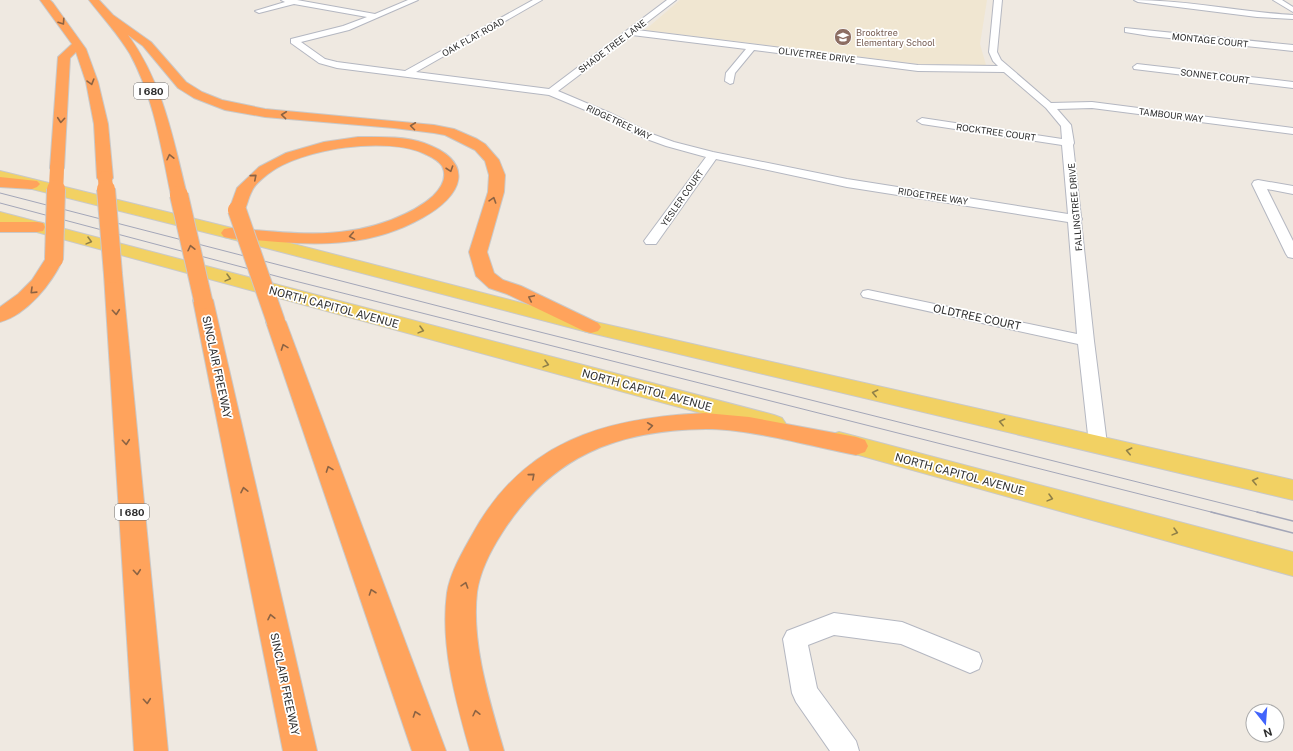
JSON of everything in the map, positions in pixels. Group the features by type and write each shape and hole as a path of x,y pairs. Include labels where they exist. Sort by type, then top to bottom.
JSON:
{"highway":[{"name":"I 680","path":"45,0 78,45 92,82 101,124 151,751"},
{"name":"SINCLAIR FREEWAY","path":"94,0 111,18 132,50 145,74 160,114 203,300 300,751"},
{"path":"111,18 147,44 182,85 198,95 218,103 265,113 394,124 434,129 449,132 480,147 492,160 497,175 496,192 478,252 485,276 496,284 514,290 591,327"},
{"path":"0,316 41,284 50,271 54,259 57,168 64,57 78,45"},
{"path":"230,233 320,238 342,238 367,233 404,220 431,205 449,187 452,179 452,169 439,155 430,150 410,144 370,141 332,144 296,154 266,168 246,185 237,201 239,222 276,322 429,751"},
{"path":"0,182 32,184"},
{"path":"0,228 37,227"},
{"path":"487,751 467,674 462,632 462,592 474,556 492,525 511,497 533,474 560,456 589,441 619,431 677,423 705,421 733,422 856,446"}],"main road":[{"path":"0,176 230,233 591,327 1293,490"},
{"name":"NORTH CAPITOL AVENUE","path":"0,217 1293,564"}],"street":[{"path":"285,0 376,16"},
{"name":"RIDGETREE WAY","path":"414,0 346,28 294,41 322,61 336,65 551,92 606,115 648,136 670,144 713,155 847,183 1076,219"},
{"name":"OAK FLAT ROAD","path":"408,73 538,0"},
{"name":"SHADE TREE LANE","path":"551,92 672,0"},
{"name":"FALLINGTREE DRIVE","path":"998,0 994,52 997,61 1005,70 1049,106 1066,125 1069,143 1086,340 1098,444"},
{"path":"1138,0 1257,15 1293,17"},
{"path":"1277,0 1293,10"},
{"path":"1284,0 1293,0"},
{"path":"259,11 293,2"},
{"name":"MONTAGE COURT","path":"1128,30 1293,48"},
{"name":"OLIVETREE DRIVE","path":"630,32 918,68 1005,70"},
{"path":"730,81 731,73 752,47"},
{"name":"SONNET COURT","path":"1137,67 1293,85"},
{"name":"TAMBOUR WAY","path":"1049,106 1092,105 1293,131"},
{"name":"ROCKTREE COURT","path":"922,121 1069,143"},
{"name":"YESLER COURT","path":"651,241 713,155"},
{"path":"1293,190 1258,184 1293,254"},
{"name":"OLDTREE COURT","path":"868,294 1086,340"},
{"path":"846,751 805,693 795,639 834,624 902,633 970,661"}],"shaded area":[{"name":"Brooktree Elementary School","path":"680,0 987,0 980,44 986,65 919,64 645,30"}],"tram line":[{"path":"0,193 512,325 1261,513"},
{"path":"0,203 291,280 1215,513"},
{"path":"1211,512 1293,533"},
{"path":"1257,512 1261,513"},
{"path":"1261,513 1293,521"}],"place":[{"name":"Brooktree Elementary School","path":"843,37"}]}
